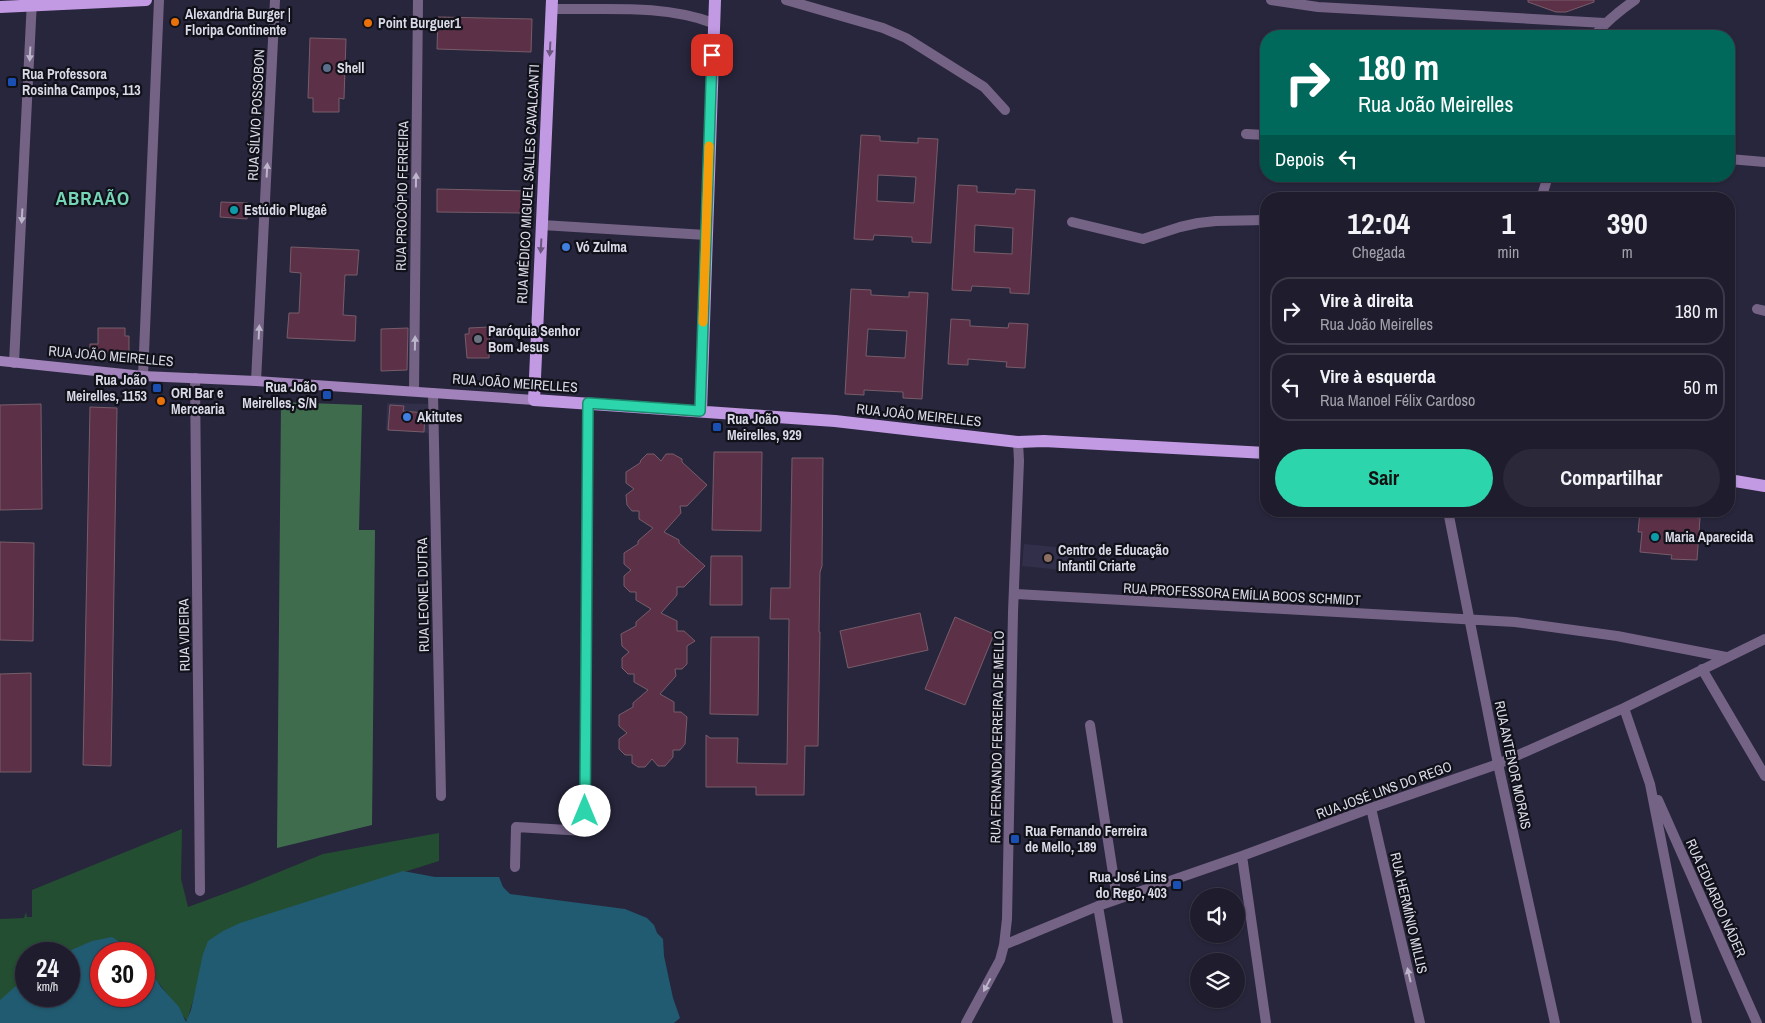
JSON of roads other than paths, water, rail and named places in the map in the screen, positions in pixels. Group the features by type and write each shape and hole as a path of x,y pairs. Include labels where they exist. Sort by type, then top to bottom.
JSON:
{"main road":[{"path":"0,7 32,2 146,0"},
{"path":"700,411 715,0"},
{"name":"RUA MÉDICO MIGUEL SALLES CAVALCANTI","path":"534,400 552,5"},
{"name":"RUA JOÃO MEIRELLES","path":"0,361 143,376 414,391 835,421 1018,442 1044,441 1260,453"},
{"path":"1735,481 1765,486"}],"street":[{"path":"143,376 159,0"},
{"name":"RUA SÍLVIO POSSOBON","path":"256,381 275,0"},
{"name":"RUA PROCÓPIO FERREIRA","path":"414,391 418,0"},
{"path":"786,0 883,28 906,38 984,87 1005,110"},
{"path":"1271,0 1605,23"},
{"path":"1599,30 1619,11 1635,0"},
{"path":"14,363 32,2"},
{"path":"552,5 669,12 696,17 713,23"},
{"path":"1246,134 1260,135"},
{"path":"1735,160 1765,162"},
{"path":"1072,222 1143,239 1198,223 1260,220"},
{"path":"542,224 706,235"},
{"name":"RUA VIDEIRA","path":"195,378 200,891"},
{"name":"RUA LEONEL DUTRA","path":"433,393 441,796"},
{"path":"514,867 516,827 584,831 588,403"},
{"name":"RUA FERNANDO FERREIRA DE MELLO","path":"966,1023 1000,960 1004,945 1008,906 1018,442"},
{"name":"RUA ANTENOR MORAIS","path":"1449,517 1498,764 1555,1023"},
{"name":"RUA PROFESSORA EMÍLIA BOOS SCHMIDT","path":"1014,594 1515,622 1617,636 1726,657"},
{"name":"RUA JOSÉ LINS DO REGO","path":"1004,945 1116,899 1498,764 1624,708 1765,639"},
{"path":"1702,669 1765,776"},
{"name":"RUA EDUARDO NÁDER","path":"1624,708 1650,784 1757,1023"},
{"path":"1090,725 1116,899"},
{"name":"RUA EDUARDO NÁDER","path":"1650,784 1697,1023"},
{"name":"RUA HERMÍNIO MILLIS","path":"1371,808 1420,1023"},
{"path":"1242,856 1266,1023"},
{"path":"1098,906 1118,1023"}],"water":[{"path":"403,871 435,877 499,877 503,887 510,894 625,909 647,918 663,939 664,956 673,998 680,1018 674,1023 0,1023 0,1000 15,987 15,1007 80,1007 80,946 92,941 112,937 120,942 90,942 90,1007 155,1007 155,977 179,1007 186,1022 191,1010 203,954 208,941 240,923"}],"place":[{"name":"Alexandria Burger | Floripa Continente","path":"175,22"},
{"name":"Point Burguer1","path":"368,23"},
{"name":"Shell","path":"327,68"},
{"name":"Rua Professora Rosinha Campos, 113","path":"12,82"},
{"name":"Estúdio Plugaê","path":"234,210"},
{"name":"Vó Zulma","path":"566,247"},
{"name":"Paróquia Senhor Bom Jesus","path":"478,339"},
{"name":"Rua João Meirelles, 1153","path":"157,388"},
{"name":"Rua João Meirelles, S/N","path":"327,395"},
{"name":"ORI Bar e Mercearia","path":"161,401"},
{"name":"Akitutes","path":"407,417"},
{"name":"Rua João Meirelles, 929","path":"717,427"},
{"name":"Maria Aparecida","path":"1655,537"},
{"name":"Centro de Educação Infantil Criarte","path":"1048,558"},
{"name":"Rua Fernando Ferreira de Mello, 189","path":"1015,839"},
{"name":"Rua José Lins do Rego, 403","path":"1177,885"}],"district":[{"name":"ABRAÃO","path":"93,198"}]}
